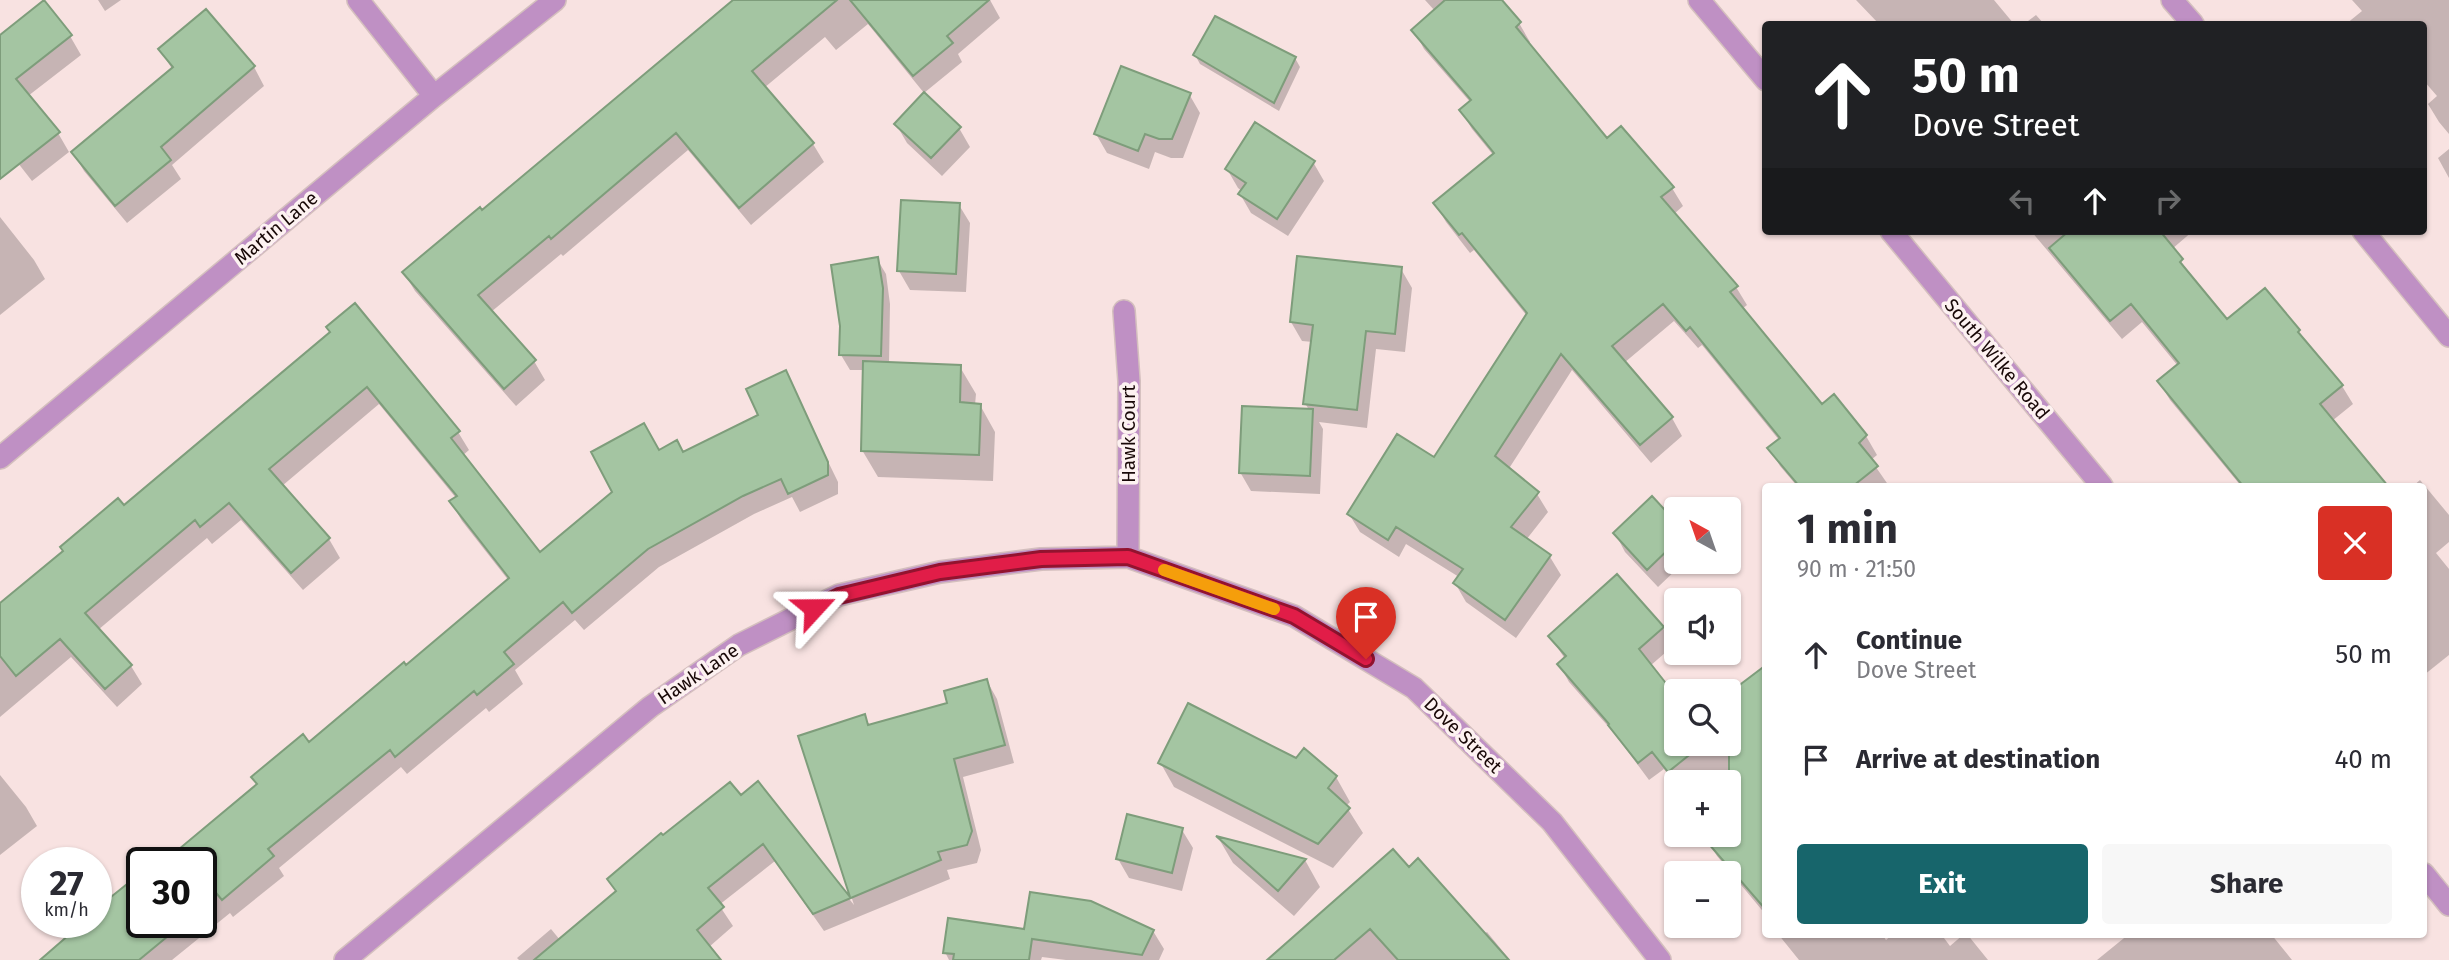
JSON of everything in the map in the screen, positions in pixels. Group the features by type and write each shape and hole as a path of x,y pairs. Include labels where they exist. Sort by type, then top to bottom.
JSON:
{"street":[{"path":"358,0 434,96"},
{"name":"Martin Lane","path":"0,458 434,96 555,0"},
{"path":"1699,0 1762,75"},
{"path":"2172,0 2190,21"},
{"name":"South Wilke Road","path":"1894,235 2100,483"},
{"path":"2366,235 2449,336"},
{"name":"Hawk Court","path":"1124,311 1129,381 1128,557"},
{"name":"Hawk Lane","path":"345,960 650,707 739,645 839,596 928,575 1041,559 1128,557"},
{"name":"Dove Street","path":"1128,557 1294,616 1414,688 1552,822 1660,960"},
{"path":"2427,878 2449,905"}],"building":[{"path":"44,0 72,35 16,79 60,132 0,179 0,35"},
{"path":"733,0 837,0 752,71 814,143 739,208 676,133 551,239 549,236 478,295 536,360 504,389 402,272 480,207 482,210"},
{"path":"850,0 989,0 947,36 953,43 913,76"},
{"path":"1445,0 1502,0 1521,22 1516,27 1607,138 1621,126 1674,187 1661,197 1738,286 1730,292 1822,404 1834,394 1867,435 1859,443 1878,466 1857,483 1796,483 1767,448 1780,438 1690,327 1686,331 1663,304 1612,346 1673,417 1640,445 1561,354 1495,456 1539,492 1511,527 1551,555 1505,620 1453,583 1463,569 1396,527 1388,540 1347,514 1397,434 1434,457 1527,313 1462,233 1459,235 1433,203 1494,153 1459,110 1471,100 1411,30"},
{"path":"206,9 255,66 161,147 171,160 115,206 71,152 173,67 158,49"},
{"path":"1215,16 1296,57 1274,103 1193,55"},
{"path":"1121,66 1191,93 1172,139 1159,139 1145,134 1138,151 1094,134"},
{"path":"924,92 961,127 931,158 894,124"},
{"path":"1255,122 1315,161 1277,219 1238,194 1246,183 1225,169"},
{"path":"901,200 960,203 956,274 897,271"},
{"path":"2064,235 2163,235 2183,259 2180,262 2227,319 2265,288 2343,385 2320,404 2386,483 2241,483 2157,381 2179,363 2131,304 2110,321 2049,248"},
{"path":"1297,256 1402,267 1395,334 1366,331 1357,410 1303,404 1313,325 1290,322"},
{"path":"878,257 883,288 881,356 839,355 840,326 831,265"},
{"path":"355,303 460,431 451,438 540,552 612,492 591,452 644,423 659,450 677,440 683,452 758,415 746,389 786,370 828,462 828,475 788,494 781,479 743,496 648,549 572,613 563,602 504,652 514,664 477,695 474,691 395,757 390,750 268,849 274,856 222,900 217,894 217,847 181,847 257,784 251,777 303,734 309,742 509,578 449,501 457,496 367,387 269,469 330,538 291,573 229,503 200,527 195,520 85,613 132,665 105,689 60,639 16,676 0,656 0,603 63,551 60,547 118,498 124,505 330,332 326,327"},
{"path":"863,361 961,365 960,402 981,404 979,455 861,451"},
{"path":"1242,406 1313,409 1310,476 1239,473"},
{"path":"1652,496 1664,509 1664,554 1647,570 1613,533"},
{"path":"1617,574 1664,627 1639,649 1664,681 1664,756 1688,756 1670,770 1666,770 1652,752 1638,763 1609,724 1557,664 1566,656 1548,636"},
{"path":"1762,668 1762,905 1741,881 1741,861 1724,861 1711,847 1741,847 1741,770 1729,770 1729,756 1741,756 1741,684"},
{"path":"987,679 1005,745 954,759 972,831 967,845 938,852 941,860 813,914 763,844 708,888 724,907 697,930 721,960 534,960 616,891 607,879 661,833 663,835 730,782 741,795 758,781 850,897 798,736 865,714 868,725 947,703 944,691"},
{"path":"1188,703 1296,758 1304,748 1337,776 1328,788 1350,808 1318,844 1158,763"},
{"path":"1127,814 1183,828 1172,873 1116,859"},
{"path":"1216,836 1306,859 1278,891"},
{"path":"1393,849 1409,867 1418,858 1509,960 1398,960 1370,929 1334,960 1267,960"},
{"path":"126,885 126,938 166,938 139,960 40,960 65,938 112,938 112,896"},
{"path":"1030,892 1091,901 1154,930 1142,955 1032,939 1029,960 953,960 954,954 943,953 948,918 1024,929"}],"slow traffic":[{"path":"1164,570 1274,609"}],"route":[{"path":"814,608 839,596 940,572 1041,559 1128,557 1294,616 1366,659"}]}
